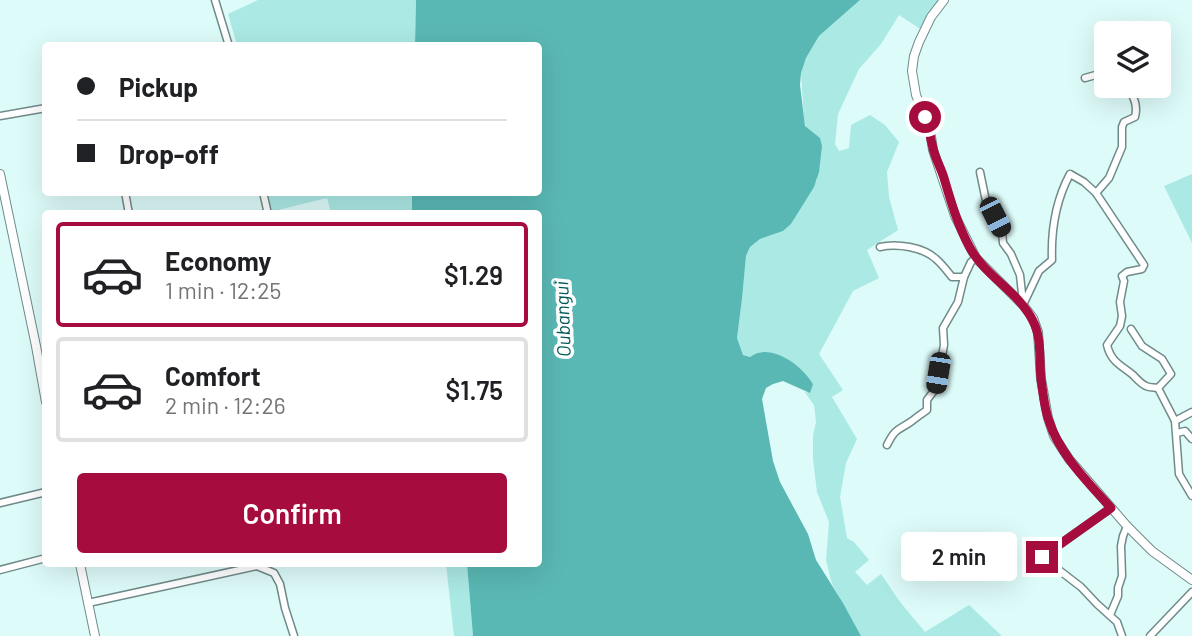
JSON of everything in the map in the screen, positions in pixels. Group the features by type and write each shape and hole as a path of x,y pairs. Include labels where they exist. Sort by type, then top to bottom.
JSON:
{"main road":[{"path":"944,0 931,17 919,42 912,71 913,84 930,130 933,150 955,216 976,258 1023,305 1032,318 1038,332 1041,379 1054,436 1069,459 1127,526 1152,551 1192,580"},
{"path":"0,174 42,380"},
{"path":"81,567 95,636"}],"street":[{"path":"215,0 228,42"},
{"path":"1085,78 1094,75"},
{"path":"1096,193 1109,178 1122,147 1124,122 1135,117 1134,98"},
{"path":"0,116 42,109"},
{"path":"980,172 986,201 1020,275 1023,305"},
{"path":"1023,305 1039,271 1052,260 1056,210 1062,188 1070,174 1096,193 1144,265 1142,269 1127,272 1122,276 1124,282 1120,302 1120,326 1107,348 1121,368 1130,372 1144,386 1158,388"},
{"path":"880,247 909,247 927,253 937,259 952,277 964,276"},
{"path":"887,445 897,429 927,410 927,400 936,388 944,345 943,328 958,302 964,276 976,258"},
{"path":"1131,329 1142,346 1163,359 1171,374 1158,388"},
{"path":"1158,388 1175,421 1179,474 1192,496"},
{"path":"1175,421 1192,412"},
{"path":"1177,433 1185,432 1192,439"},
{"path":"0,503 42,493"},
{"path":"1111,508 1042,557 1082,587 1118,622 1122,636"},
{"path":"1110,615 1121,582 1121,546 1127,526"},
{"path":"0,570 42,559"},
{"path":"88,603 252,567"},
{"path":"259,567 274,573 280,584 294,636"},
{"path":"1150,636 1192,592"}],"shaded area":[{"path":"258,0 416,0 415,42 236,42 228,14"},
{"path":"860,0 944,0 925,32 899,15 881,44 859,69 838,114 835,144 839,151 849,148 851,125 870,115 885,125 899,142 887,172 889,197 898,230 867,250 879,278 853,291 819,354 843,390 832,397 857,439 846,463 840,497 847,538 854,542 869,560 855,572 867,585 881,574 925,632 969,605 1002,636 861,636 832,584 826,560 829,522 817,492 813,459 816,422 814,405 804,391 807,393 813,384 802,370 776,354 767,352 751,357 743,355 737,338 746,256 750,247 760,239 783,231 791,224 817,180 804,119 801,73 806,58 819,36"},
{"path":"1192,174 1192,243 1164,186"},
{"path":"262,196 412,196 412,210 330,210 327,198 278,210 265,210"},
{"path":"446,567 467,567 473,636 454,636"}],"water":[{"name":"Oubangui","path":"416,0 860,0 819,36 806,58 800,85 805,126 820,138 822,146 819,172 814,187 791,224 783,231 760,239 750,247 746,256 737,338 743,355 750,357 767,352 776,354 794,363 813,384 810,393 783,381 766,388 762,399 773,461 780,482 808,534 816,560 861,636 473,636 467,567 542,567 542,210 412,210 412,196 542,196 542,42 415,42"}],"route":[{"path":"925,117 955,216 970,247 976,258 1023,305 1038,332 1041,379 1054,436 1069,459 1111,508 1042,557"}]}
